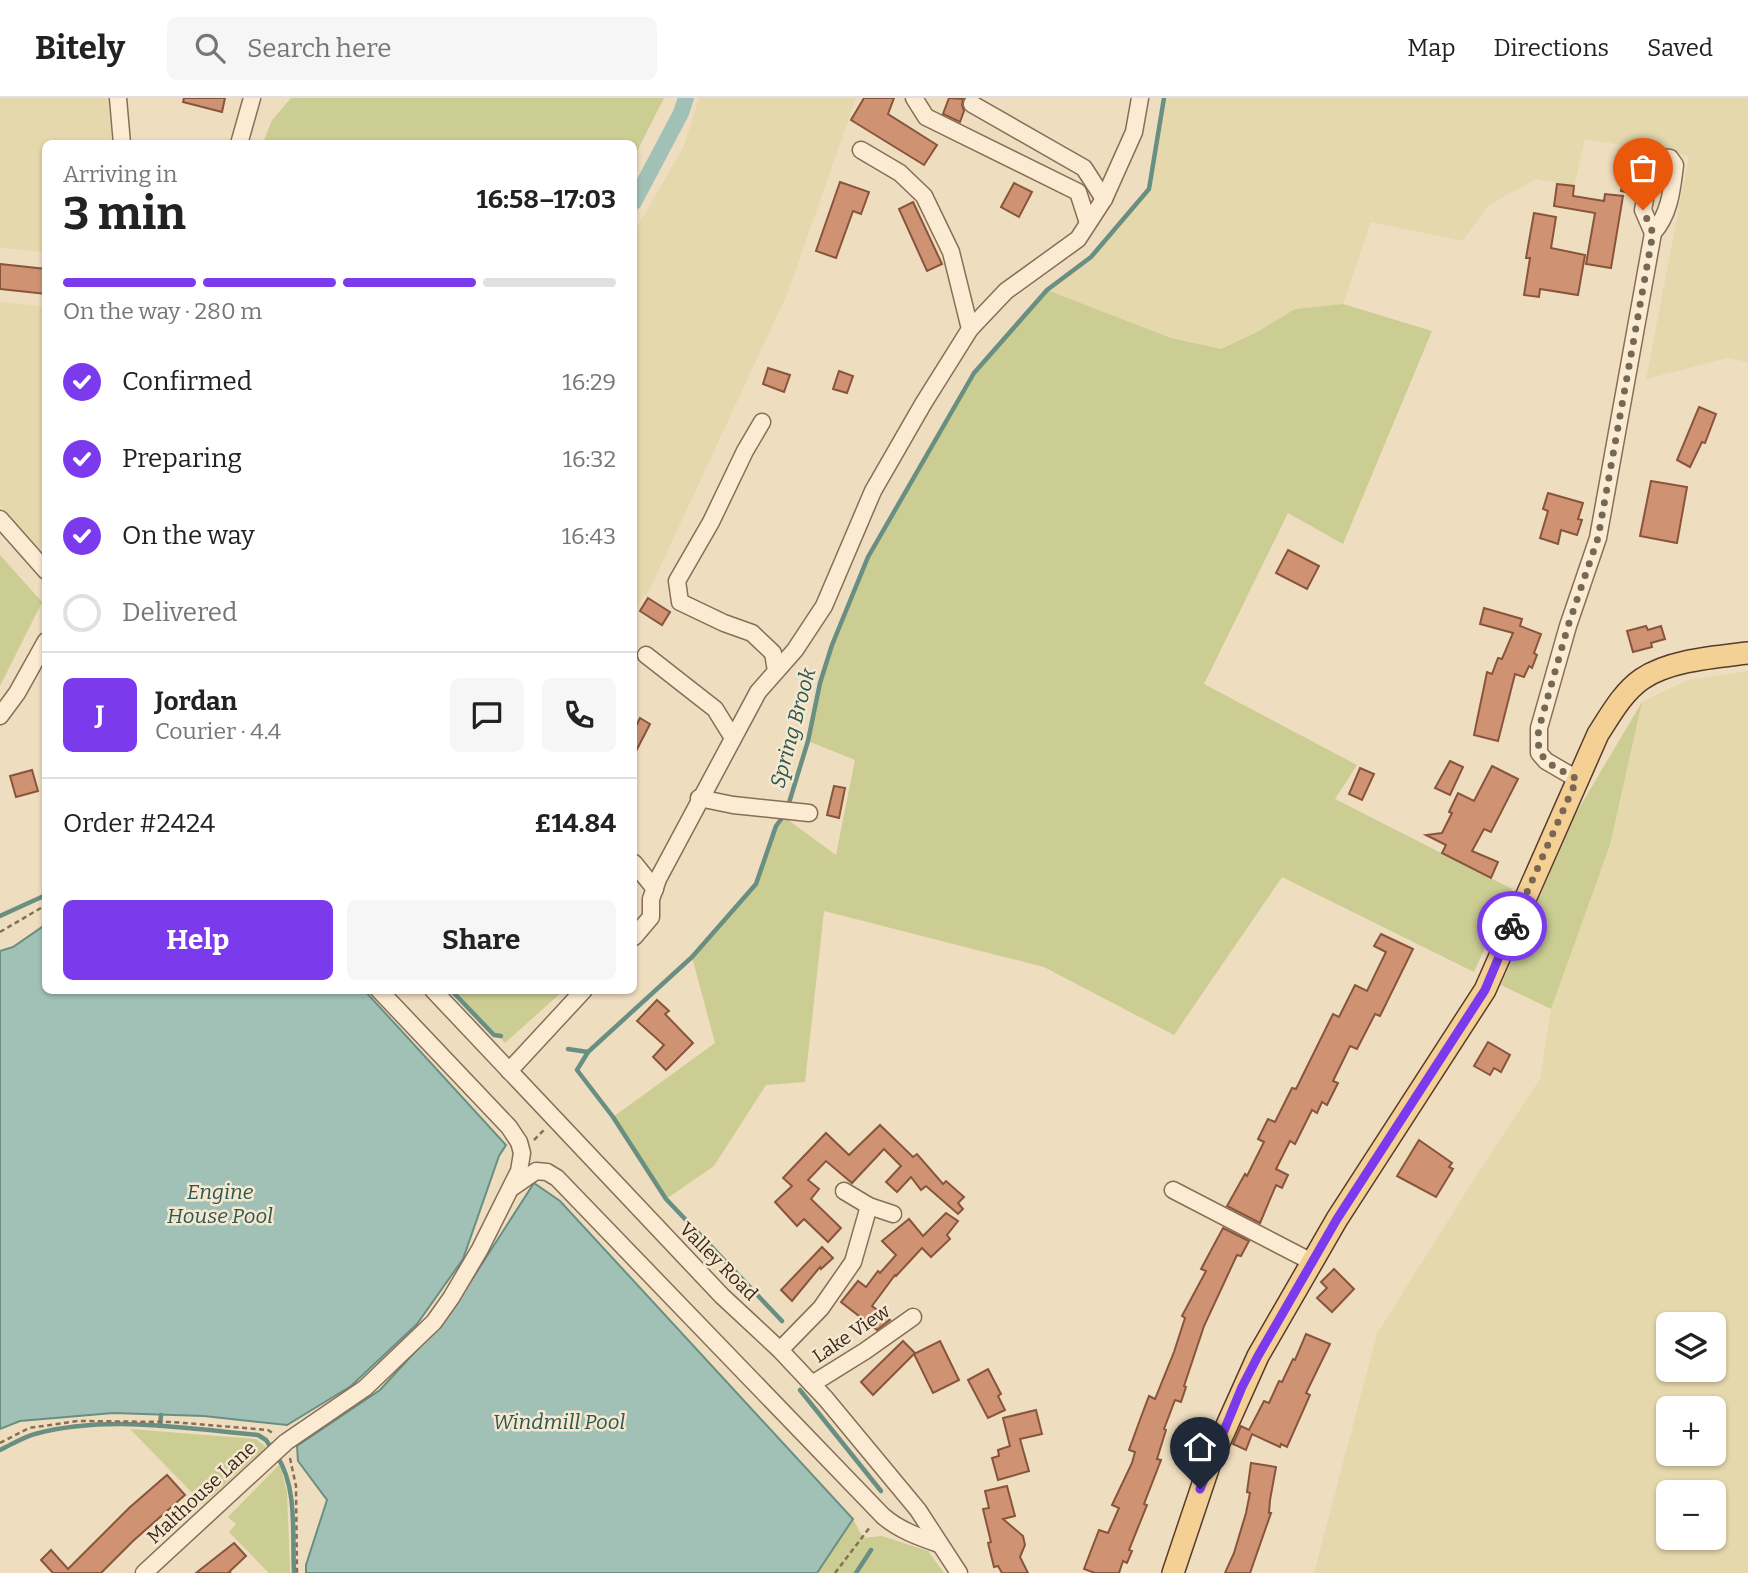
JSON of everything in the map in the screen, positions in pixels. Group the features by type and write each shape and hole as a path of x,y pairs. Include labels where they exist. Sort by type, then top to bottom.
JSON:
{"main road":[{"path":"1173,1573 1210,1463 1242,1387 1337,1219 1485,990 1598,734 1620,700 1643,679 1654,673 1697,660 1748,653"}],"street":[{"path":"118,98 122,140"},
{"path":"240,140 251,98"},
{"path":"914,98 926,117 1079,192 1088,223"},
{"path":"637,933 650,917 651,899 655,889 699,798 758,692 794,650 824,606 873,491 923,404 970,329 1006,291 1079,239 1104,199 1134,132 1140,98"},
{"path":"972,104 1084,167 1104,199"},
{"path":"861,150 900,173 924,196 951,252 970,329"},
{"path":"1577,779 1546,761 1539,753 1539,728 1568,626 1598,538 1653,233"},
{"path":"762,422 711,522 677,581 680,602 752,633 773,653 776,671"},
{"path":"0,519 42,566"},
{"path":"0,716 17,693 42,648"},
{"path":"646,655 715,709 733,738"},
{"path":"699,798 733,805 809,813"},
{"path":"637,867 655,889"},
{"path":"383,994 509,1127 519,1142 522,1153"},
{"name":"Valley Road","path":"437,994 722,1296 812,1384 910,1500 959,1573"},
{"path":"509,1071 580,994"},
{"name":"Malthouse Lane","path":"144,1573 286,1442 365,1388 433,1322 451,1298 480,1249 519,1171 522,1153"},
{"path":"511,1189 536,1171 547,1172 557,1178 883,1516 891,1523 939,1544"},
{"path":"1172,1190 1312,1262"},
{"path":"844,1191 869,1206 893,1214"},
{"path":"780,1350 821,1308 853,1262 869,1206"},
{"name":"Lake View","path":"812,1384 913,1317"}],"path":[{"path":"0,932 42,907"},
{"path":"522,1153 554,1120"},
{"path":"0,1443 29,1428 78,1421 164,1422 268,1430 286,1442 296,1486 297,1573"},
{"path":"835,1573 875,1521 883,1516"}],"shaded area":[{"path":"0,98 108,98 112,140 42,140 42,252 0,248"},
{"path":"699,98 856,98 788,292 648,593 637,606 637,227 683,148"},
{"path":"1164,98 1748,98 1748,362 1728,358 1646,379 1689,156 1585,139 1574,187 1536,179 1489,205 1463,241 1371,222 1343,304 1295,309 1257,332 1221,349 1171,338 1047,290 1091,257 1149,189"},
{"path":"0,302 42,307 42,548 37,548 0,506"},
{"path":"1748,671 1748,1573 1314,1573 1377,1334 1540,1079 1551,1009 1610,845 1642,702 1687,680"}],"green space":[{"path":"291,98 664,98 637,151 637,140 264,140 272,120"},
{"path":"1047,290 1171,338 1221,349 1257,332 1295,309 1343,304 1432,331 1343,544 1288,513 1204,684 1357,765 1335,799 1512,889 1474,972 1282,877 1174,1035 1044,967 824,911 805,1082 766,1085 714,1166 666,1199 613,1117 715,1043 692,957 756,884 776,826 784,817 836,855 855,760 808,741 820,683 832,645 868,557 974,373"},
{"path":"0,555 42,602 0,686"},
{"path":"1642,702 1610,845 1551,1009 1501,985 1575,815"},
{"path":"457,994 560,994 505,1043"},
{"path":"130,1429 256,1439 266,1447 203,1504"},
{"path":"280,1464 287,1492 290,1573 269,1573 229,1532 236,1524 228,1517"},
{"path":"853,1519 863,1538 882,1536 928,1551 944,1573 817,1573"}],"water":[{"name":"Engine House Pool","path":"42,927 42,994 368,994 506,1145 499,1156 463,1259 417,1324 351,1386 287,1425 204,1416 113,1413 20,1421 0,1429 0,951 13,947"},
{"name":"Windmill Pool","path":"534,1183 560,1201 853,1519 817,1573 306,1573 306,1565 327,1500 298,1461 297,1446 380,1390 449,1315"}],"building":[{"path":"184,98 225,98 222,112 183,102"},
{"path":"864,98 894,98 888,114 937,145 924,165 851,120"},
{"path":"949,98 963,99 964,111 960,122 943,114"},
{"path":"1625,165 1640,168 1635,194 1621,191"},
{"path":"840,182 869,192 861,214 853,211 836,258 816,251"},
{"path":"1014,183 1032,192 1019,217 1001,207"},
{"path":"1557,184 1574,186 1573,196 1604,201 1605,194 1623,196 1611,268 1586,264 1595,213 1554,206"},
{"path":"913,202 942,264 927,271 899,209"},
{"path":"1534,213 1556,217 1551,248 1585,255 1578,295 1540,289 1539,297 1524,295 1530,258 1526,258"},
{"path":"0,264 42,269 42,294 0,289"},
{"path":"768,368 790,375 784,392 763,384"},
{"path":"839,371 853,376 847,393 833,389"},
{"path":"1699,407 1716,414 1705,443 1702,442 1690,467 1677,460"},
{"path":"1651,481 1687,487 1677,543 1640,536"},
{"path":"1548,493 1583,503 1578,519 1582,520 1577,535 1561,530 1558,544 1540,538 1548,511 1543,509"},
{"path":"1288,550 1319,566 1307,589 1276,573"},
{"path":"648,598 670,612 662,625 640,611"},
{"path":"1484,608 1522,619 1520,626 1541,634 1532,668 1529,666 1524,677 1515,674 1498,741 1474,735 1487,672 1492,674 1498,658 1502,659 1513,633 1480,624"},
{"path":"1646,626 1648,630 1661,626 1665,639 1651,643 1652,647 1633,652 1627,631"},
{"path":"640,718 650,724 637,749 637,724"},
{"path":"1450,761 1463,767 1450,795 1435,788"},
{"path":"1492,766 1518,779 1491,832 1484,829 1472,851 1498,862 1491,878 1442,853 1446,845 1426,835 1442,833 1458,793 1474,801"},
{"path":"1360,768 1374,774 1362,800 1349,794"},
{"path":"32,770 38,791 16,797 10,776"},
{"path":"834,786 845,788 839,818 827,815"},
{"path":"1381,934 1413,949 1380,1016 1375,1014 1357,1049 1350,1046 1333,1081 1338,1083 1327,1105 1322,1102 1317,1113 1312,1110 1295,1144 1290,1141 1276,1169 1288,1175 1282,1188 1276,1185 1260,1223 1227,1206 1245,1174 1247,1176 1264,1142 1258,1139 1268,1119 1275,1122 1292,1088 1296,1089 1333,1014 1339,1017 1355,985 1367,991 1386,952 1374,946"},
{"path":"657,1000 669,1011 665,1014 693,1043 666,1070 653,1057 664,1045 637,1021"},
{"path":"1488,1042 1510,1055 1501,1072 1494,1068 1490,1075 1474,1066"},
{"path":"880,1125 913,1157 917,1154 943,1184 946,1181 964,1197 958,1203 963,1209 958,1214 926,1186 921,1190 911,1177 897,1192 886,1182 901,1166 884,1149 852,1183 826,1161 808,1180 819,1189 811,1199 841,1228 828,1242 804,1219 797,1226 775,1202 792,1186 783,1178 826,1133 849,1155"},
{"path":"1419,1140 1452,1163 1449,1167 1453,1169 1436,1197 1397,1176"},
{"path":"946,1213 958,1221 947,1235 950,1239 931,1257 922,1248 895,1275 872,1306 890,1320 877,1330 841,1302 858,1281 866,1287 878,1271 880,1273 896,1255 882,1241 909,1219 923,1236"},
{"path":"1223,1228 1249,1241 1241,1256 1237,1255 1204,1326 1181,1402 1175,1400 1164,1429 1166,1430 1157,1459 1161,1460 1129,1550 1132,1551 1127,1563 1123,1561 1119,1573 1095,1573 1084,1569 1099,1530 1108,1533 1119,1508 1112,1505 1132,1463 1135,1452 1129,1450 1141,1417 1149,1396 1155,1399 1174,1352 1185,1318 1182,1316 1206,1271 1201,1269"},
{"path":"822,1247 833,1258 821,1269 820,1267 792,1301 781,1290"},
{"path":"1334,1269 1354,1289 1332,1312 1317,1298 1327,1288 1321,1282"},
{"path":"1306,1334 1330,1344 1306,1393 1310,1395 1287,1447 1281,1444 1280,1447 1252,1434 1246,1450 1233,1444 1241,1426 1249,1430 1264,1401 1269,1403 1279,1381 1282,1382 1293,1359 1295,1360"},
{"path":"903,1341 915,1353 873,1395 861,1382"},
{"path":"940,1341 959,1380 933,1393 914,1354"},
{"path":"988,1369 1001,1394 998,1396 1005,1410 988,1418 968,1380"},
{"path":"1036,1410 1042,1434 1020,1439 1029,1471 998,1480 992,1458 999,1456 998,1450 1010,1446 1003,1418"},
{"path":"1251,1463 1276,1467 1270,1500 1271,1513 1250,1573 1225,1573 1246,1513"},
{"path":"167,1475 185,1495 101,1573 53,1573 41,1560 51,1550 68,1569 129,1508"},
{"path":"1007,1486 1015,1516 1003,1519 1023,1536 1025,1545 1020,1557 1028,1573 1002,1573 998,1566 994,1567 988,1543 991,1542 983,1509 989,1508 985,1491"},
{"path":"234,1543 246,1556 229,1572 231,1573 196,1573"}],"waterway":[{"path":"637,196 681,113 686,98"},
{"name":"Spring Brook","path":"788,806 808,741 820,683 832,645 868,557 974,373 1047,290 1091,257 1149,189 1164,98"},
{"name":"Spring Brook","path":"782,1321 666,1199 613,1117 577,1070 588,1052 692,957 756,884 776,826 785,814"},
{"path":"0,916 42,897"},
{"path":"455,994 494,1035 501,1036"},
{"path":"568,1049 588,1052"},
{"path":"800,1390 881,1491"},
{"path":"160,1426 161,1415"},
{"path":"0,1450 35,1434 62,1428 118,1424 258,1435 266,1440 272,1449"},
{"path":"277,1456 284,1469 291,1497 294,1573"},
{"path":"856,1573 871,1550"}],"way so far":[{"path":"1512,926 1577,779 1546,761 1539,753 1537,741 1568,626 1598,538 1653,233 1643,210"}],"route":[{"path":"1200,1489 1242,1387 1258,1356 1337,1219 1485,990 1512,926"}]}
